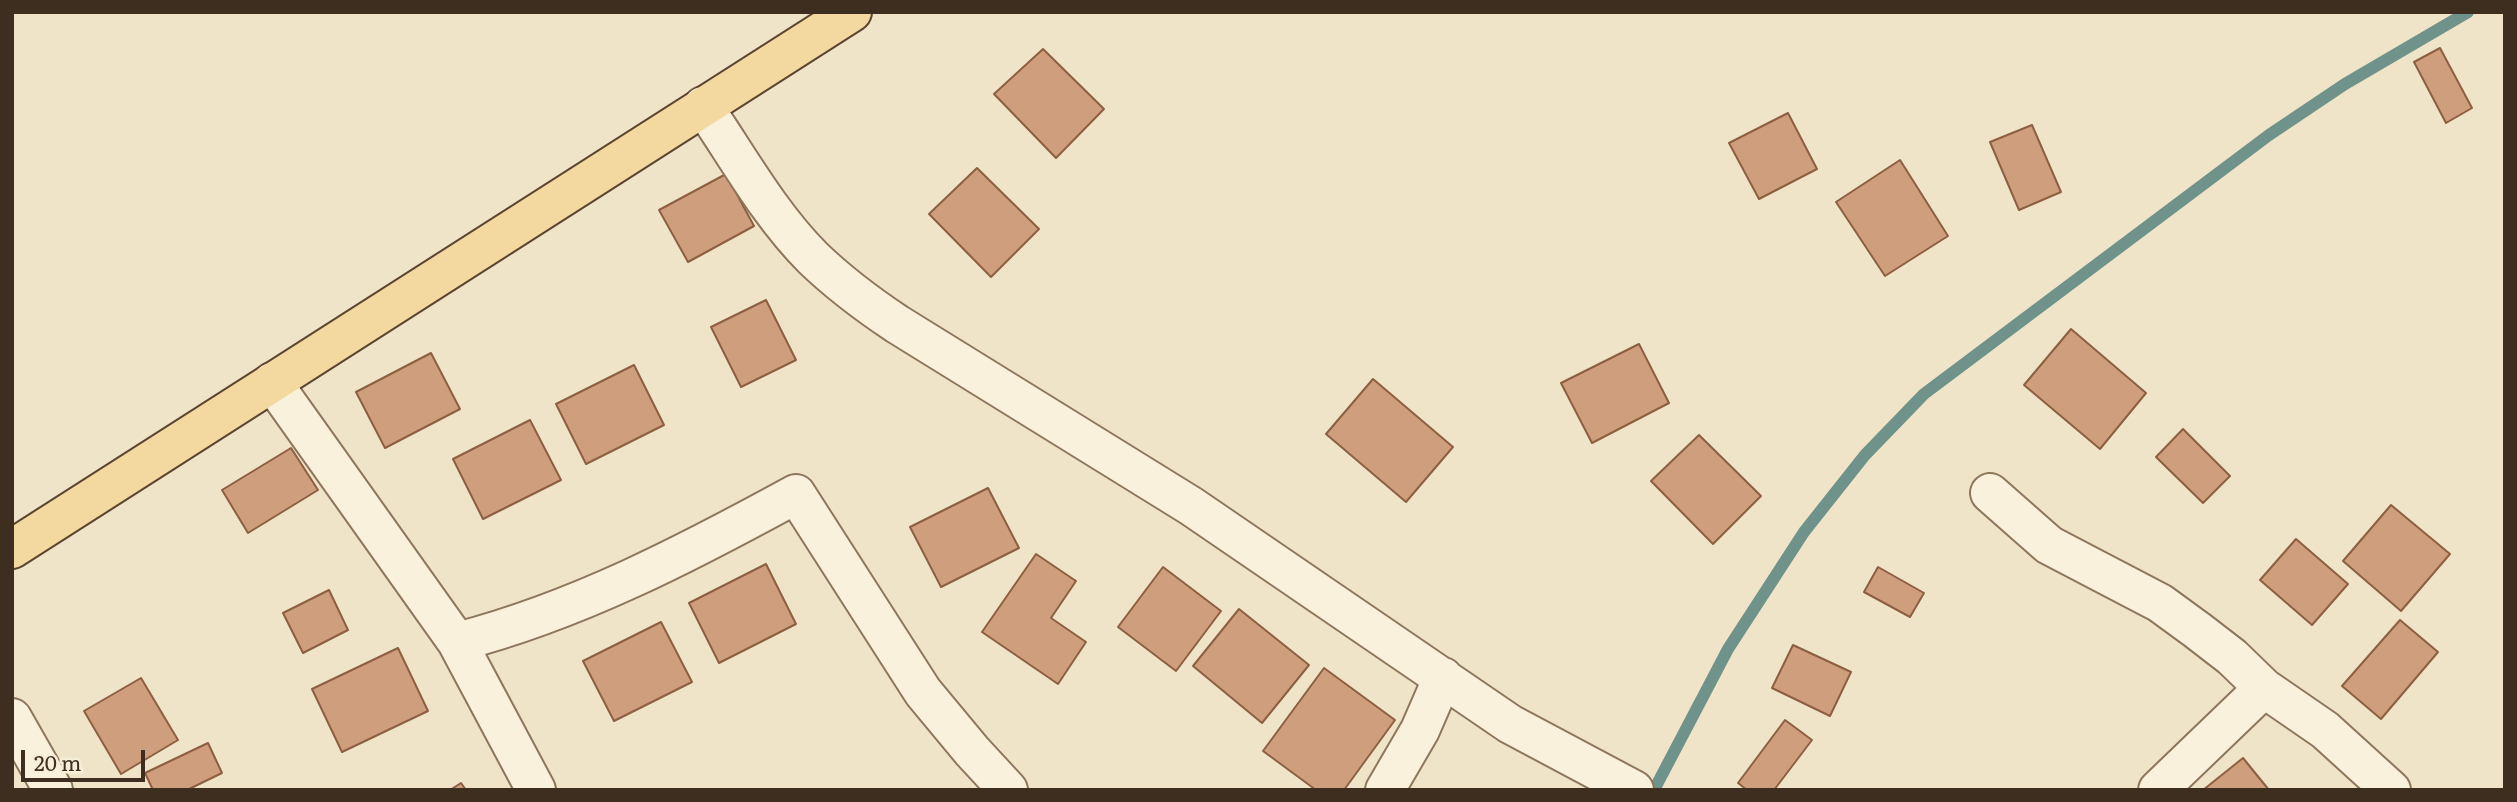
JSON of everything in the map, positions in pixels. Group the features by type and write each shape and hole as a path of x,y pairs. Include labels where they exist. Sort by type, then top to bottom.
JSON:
{"main road":[{"path":"12,549 852,12"}],"street":[{"path":"703,106 776,214 812,257 853,294 1191,506 1510,724 1634,790"},
{"path":"272,382 457,642 536,790"},
{"path":"1990,493 2049,545 2160,603 2232,657 2264,688 2325,730 2392,790"},
{"path":"457,642 503,630 639,575 796,494 923,692 1008,790"},
{"path":"1385,790 1420,730 1443,677"},
{"path":"2158,790 2264,688"},
{"path":"12,718 52,790"}],"building":[{"path":"2440,48 2472,108 2446,123 2414,62"},
{"path":"1043,49 1104,109 1056,158 994,94"},
{"path":"1788,113 1817,169 1759,199 1729,143"},
{"path":"2032,125 2061,192 2019,210 1990,142"},
{"path":"1900,160 1948,236 1885,276 1836,202"},
{"path":"977,168 1039,229 991,277 929,214"},
{"path":"726,174 754,226 688,262 659,210"},
{"path":"766,300 796,360 741,387 711,327"},
{"path":"2071,329 2146,393 2100,449 2024,385"},
{"path":"1639,344 1669,403 1592,443 1561,383"},
{"path":"431,353 460,409 385,448 356,392"},
{"path":"634,365 664,425 586,464 556,404"},
{"path":"1373,379 1453,447 1406,502 1326,434"},
{"path":"530,420 561,480 483,519 453,459"},
{"path":"2183,429 2230,476 2203,503 2156,457"},
{"path":"1699,435 1761,496 1713,544 1651,481"},
{"path":"291,448 318,490 248,533 222,490"},
{"path":"988,488 1019,548 941,587 910,527"},
{"path":"2391,505 2450,554 2401,611 2343,561"},
{"path":"2296,539 2348,584 2312,625 2260,580"},
{"path":"1036,554 1076,581 1051,618 1086,642 1058,684 982,632"},
{"path":"766,564 796,624 719,663 689,603"},
{"path":"1163,567 1221,611 1176,671 1118,627"},
{"path":"1878,567 1924,593 1910,617 1864,592"},
{"path":"329,590 348,630 303,653 283,613"},
{"path":"1239,609 1309,665 1262,723 1193,666"},
{"path":"2400,620 2438,652 2381,719 2342,686"},
{"path":"661,622 692,682 614,721 583,661"},
{"path":"1793,645 1851,672 1830,716 1772,688"},
{"path":"398,648 428,711 342,752 312,689"},
{"path":"1324,668 1395,720 1344,790 1316,790 1263,751"},
{"path":"141,678 178,740 121,774 84,711"},
{"path":"1785,720 1812,740 1774,790 1747,790 1738,783"},
{"path":"208,743 222,773 187,790 153,790 145,773"},
{"path":"2243,758 2269,790 2203,790"},
{"path":"461,783 466,790 450,790"}],"waterway":[{"path":"1654,790 1728,649 1804,532 1865,455 1924,394 2269,135 2345,84 2468,12"}]}
